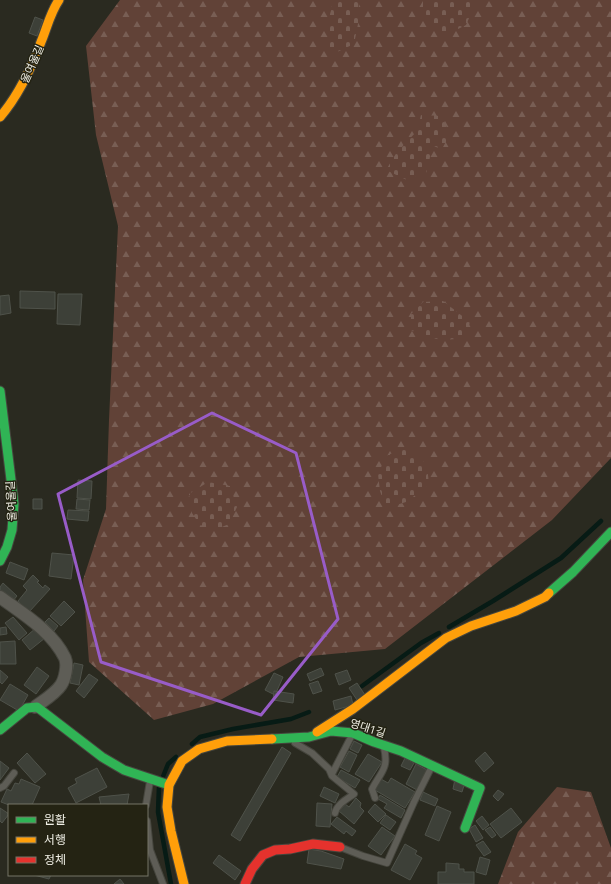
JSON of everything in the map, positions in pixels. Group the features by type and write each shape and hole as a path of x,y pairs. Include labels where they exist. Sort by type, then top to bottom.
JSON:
{"street":[{"name":"울여울길","path":"0,117 22,86 56,3"},
{"name":"울여울길","path":"0,391 14,504 12,530 7,547 0,561"},
{"path":"309,737 352,709 446,638 471,626 516,611 546,597 574,572 611,532"},
{"path":"0,597 36,624 52,639 66,660 65,675 61,686 35,707 27,708 0,730"},
{"path":"35,707 102,757 124,770 169,785"},
{"name":"영대1길","path":"184,884 171,831 167,807 169,785 182,761 199,749 227,741 309,737 331,731 353,733 432,764 480,788 465,828"},
{"path":"245,884 252,869 263,855 275,850 290,849 313,844 340,847"}],"lane":[{"path":"332,774 353,733"},
{"path":"288,738 312,753 330,769 332,774 341,784 354,794 338,806 335,813"},
{"path":"375,798 372,788 383,771 387,759 383,745"},
{"path":"340,847 387,863 432,764"},
{"path":"0,788 4,786 14,773"},
{"path":"146,804 151,779"},
{"path":"148,831 150,850 163,884"}],"highlighted area":[{"path":"212,413 296,453 338,619 261,715 101,662 58,494"}],"green space":[{"path":"120,0 611,0 611,458 552,520 385,649 299,657 213,704 154,720 89,662 83,580 106,509 118,226 96,135 86,46"},
{"path":"328,0 359,0 358,24 354,44 337,52 329,47 327,25 332,7"},
{"path":"423,0 472,0 470,16 466,25 458,29 442,33 423,11"},
{"path":"421,115 441,116 450,134 442,149 433,146 426,173 407,180 386,170 397,152 417,131"},
{"path":"443,301 470,322 466,337 444,340 425,336 411,330 411,314 423,302"},
{"path":"408,446 427,465 429,485 406,502 386,508 380,491 378,474 386,456"},
{"path":"208,482 230,486 237,507 229,524 217,529 200,525 192,513 189,494"},
{"path":"557,787 591,792 611,848 611,884 498,884 518,832"}],"building":[{"path":"35,17 43,20 37,36 29,33"},
{"path":"20,291 55,292 55,309 20,308"},
{"path":"58,294 82,294 80,325 57,324"},
{"path":"9,295 11,313 0,315 0,296"},
{"path":"78,480 92,481 91,499 77,498"},
{"path":"33,499 42,499 42,509 33,509"},
{"path":"77,499 90,500 89,510 76,509"},
{"path":"68,510 89,511 88,521 67,519"},
{"path":"52,553 74,555 71,579 49,576"},
{"path":"10,562 28,569 24,580 6,573"},
{"path":"33,575 43,588 45,585 50,589 29,612 18,601 27,590 23,586"},
{"path":"3,583 17,596 12,602 0,592 0,587"},
{"path":"64,601 75,612 61,626 50,616"},
{"path":"13,617 27,633 19,640 5,623"},
{"path":"49,618 58,626 54,631 45,622"},
{"path":"6,627 7,634 0,635 0,628"},
{"path":"36,628 45,638 30,650 22,640"},
{"path":"15,641 16,664 0,664 0,642"},
{"path":"74,663 83,665 79,685 70,683"},
{"path":"37,667 49,676 36,694 24,685"},
{"path":"321,668 324,675 310,681 307,674"},
{"path":"0,670 8,677 2,684 0,682"},
{"path":"347,670 351,680 339,685 335,674"},
{"path":"274,673 283,677 275,695 265,690"},
{"path":"89,674 98,680 84,698 76,691"},
{"path":"318,681 322,691 313,694 309,684"},
{"path":"357,683 365,695 357,700 349,688"},
{"path":"10,684 28,695 19,711 0,700"},
{"path":"274,691 294,694 293,703 273,700"},
{"path":"351,696 353,705 335,710 333,701"},
{"path":"354,741 362,745 358,753 350,749"},
{"path":"282,747 291,753 240,841 231,835"},
{"path":"349,751 357,755 349,772 340,767"},
{"path":"485,752 494,763 484,772 475,761"},
{"path":"27,753 46,774 35,783 17,763"},
{"path":"368,754 382,762 369,782 355,774"},
{"path":"405,758 414,763 410,770 401,766"},
{"path":"0,761 9,768 0,780"},
{"path":"416,764 427,770 417,790 406,784"},
{"path":"97,768 107,787 76,803 68,788 77,783 75,779"},
{"path":"341,770 360,780 355,788 337,777"},
{"path":"391,778 415,792 405,808 375,790 381,779 388,783"},
{"path":"21,779 40,787 32,804 8,805 1,802 7,789 11,791 15,783 19,784"},
{"path":"455,779 465,782 462,792 453,789"},
{"path":"324,787 339,794 335,803 320,796"},
{"path":"498,790 504,794 498,801 493,796"},
{"path":"423,792 438,799 435,806 420,800"},
{"path":"129,794 127,804 101,804 99,797"},
{"path":"380,795 405,810 401,818 384,808 387,804 378,799"},
{"path":"356,798 361,803 360,807 364,811 354,824 339,811 345,804 349,807"},
{"path":"317,803 332,804 330,827 316,826"},
{"path":"375,804 386,814 378,822 368,812"},
{"path":"437,806 451,812 439,841 425,835"},
{"path":"0,808 8,813 8,815 2,823 0,821"},
{"path":"511,808 522,822 501,838 490,824"},
{"path":"386,815 396,822 390,830 380,823"},
{"path":"482,816 489,825 483,830 476,821"},
{"path":"337,817 356,831 352,836 346,831 344,834 331,824"},
{"path":"475,825 483,838 476,842 469,829"},
{"path":"382,827 395,836 381,855 368,846"},
{"path":"490,827 496,835 492,838 485,830"},
{"path":"483,841 491,852 484,856 476,845"},
{"path":"405,844 417,851 415,854 422,858 410,880 391,870"},
{"path":"309,849 321,851 344,859 341,869 307,863"},
{"path":"219,855 241,871 235,880 213,863"},
{"path":"480,857 490,860 486,875 476,872"},
{"path":"446,863 459,864 459,869 464,869 464,872 474,872 474,884 438,884 438,872 446,872"},
{"path":"38,876 50,876 49,879"},
{"path":"120,879 124,884 114,884"}],"waterway":[{"path":"449,627 561,558 601,521"},
{"path":"362,686 421,643 439,633"},
{"path":"192,744 200,737 233,729 291,719 309,712"},
{"path":"162,779 168,764 176,757"},
{"path":"159,786 158,812 171,884"}],"traffic: fast":[{"path":"0,391 14,504 12,530 7,547 0,561"},
{"path":"549,593 573,572 611,532"},
{"path":"0,730 27,708 37,707 102,757 124,770 169,785"},
{"path":"272,739 309,737 331,731 353,733 401,751 480,788 465,828"}],"traffic: slow":[{"path":"0,117 13,100 29,72 51,15 59,0"},
{"path":"317,732 353,709 446,638 471,626 516,611 545,597 549,593"},
{"path":"184,884 171,831 167,807 169,785 182,761 199,749 227,741 272,739"}],"traffic: jam":[{"path":"245,884 252,869 263,855 275,850 290,849 313,844 340,847"}]}
